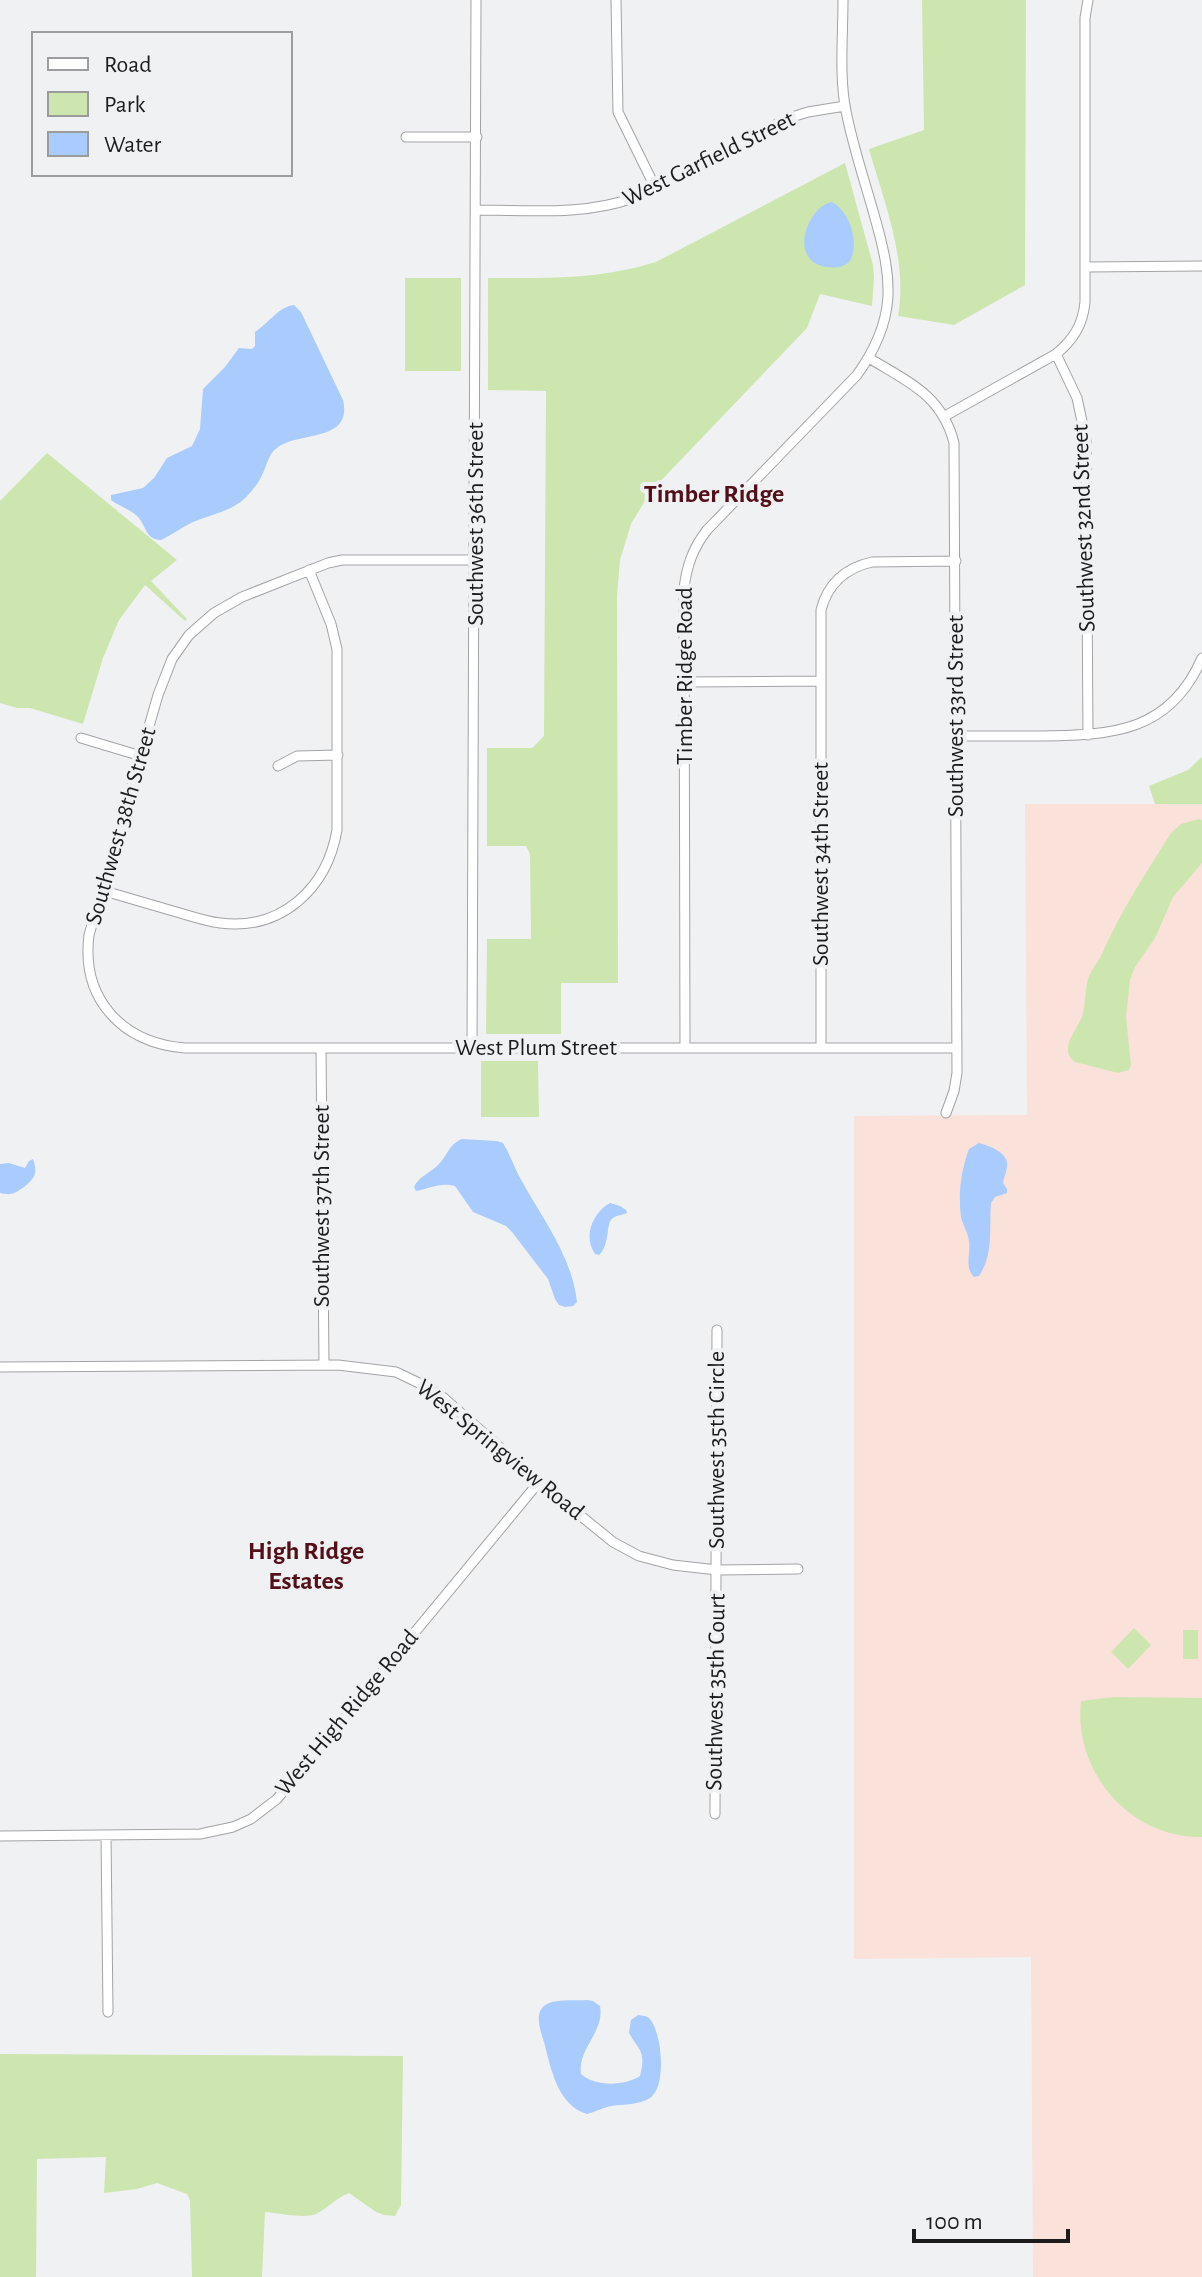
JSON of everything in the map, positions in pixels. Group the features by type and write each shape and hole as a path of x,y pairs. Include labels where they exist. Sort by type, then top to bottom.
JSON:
{"street":[{"name":"Southwest 36th Street","path":"472,1048 476,0"},
{"path":"616,0 618,112 655,187"},
{"name":"Timber Ridge Road","path":"685,1048 686,571 698,542 707,530 857,375 869,358 884,322 888,300 885,255 845,106 843,0"},
{"path":"869,358 923,391 945,416 1056,354 1073,337 1084,315 1085,18 1088,0"},
{"name":"West Garfield Street","path":"476,210 596,209 633,198 789,118 845,106"},
{"path":"406,137 477,137"},
{"path":"1086,267 1202,266"},
{"name":"Southwest 32nd Street","path":"1056,354 1077,398 1086,440 1088,735"},
{"name":"Southwest 33rd Street","path":"945,416 954,443 957,1048 954,1091 946,1113"},
{"name":"Southwest 38th Street","path":"121,1025 103,1004 89,969 89,935 158,695 172,659 195,629 229,604 328,563 356,559 476,560"},
{"name":"Southwest 34th Street","path":"821,1048 820,681 821,610 824,598 838,578 859,565 872,562 956,561"},
{"path":"101,890 209,921 233,924 266,919 288,908 306,894 325,871 335,842 338,817 337,649 331,624 309,570"},
{"path":"956,736 1088,735 1118,731 1152,717 1178,696 1202,658"},
{"path":"684,682 820,681"},
{"path":"81,738 141,756"},
{"path":"278,766 297,756 338,755"},
{"name":"West Plum Street","path":"121,1025 145,1040 170,1047 957,1048"},
{"name":"Southwest 37th Street","path":"321,1048 324,1365"},
{"name":"Southwest 35th Circle","path":"717,1330 717,1570"},
{"name":"West Springview Road","path":"0,1367 324,1365 380,1368 396,1372 444,1398 539,1482 625,1549 673,1565 717,1570 798,1569"},
{"name":"West High Ridge Road","path":"0,1836 200,1834 216,1832 251,1819 277,1799 539,1482"},
{"name":"Southwest 35th Court","path":"715,1814 717,1570"},
{"path":"106,1835 108,2012"}],"shaded area":[{"path":"1025,804 1202,804 1202,2277 1033,2277 1031,1957 854,1959 854,1116 1027,1115"}],"green space":[{"path":"922,0 1026,0 1025,285 954,325 898,316 900,274 897,253 869,149 924,130"},
{"path":"845,163 873,265 872,306 820,294 807,328 651,491 631,524 620,560 617,596 618,983 561,983 561,1034 486,1034 487,939 531,939 530,854 526,846 487,846 487,748 532,748 544,736 546,391 488,390 488,278 593,275 656,262"},
{"path":"405,278 461,278 461,371 405,371"},
{"path":"47,453 177,560 151,581 187,619 185,621 145,585 119,620 103,658 83,724 30,708 0,703 0,501"},
{"path":"1202,757 1202,804 1155,804 1149,786 1188,770"},
{"path":"1202,820 1202,863 1173,897 1155,938 1130,980 1126,1017 1129,1070 1118,1073 1075,1062 1070,1057 1068,1045 1083,1014 1091,972 1125,908 1171,833 1181,824"},
{"path":"481,1061 538,1061 539,1117 481,1117"},
{"path":"1134,1628 1151,1645 1128,1669 1111,1652"},
{"path":"1183,1630 1198,1630 1198,1659 1183,1659"},
{"path":"1114,1697 1202,1698 1202,1837 1176,1834 1152,1826 1130,1813 1112,1796 1097,1775 1086,1752 1081,1727 1081,1701"},
{"path":"0,2054 403,2056 401,2205 395,2216 384,2215 349,2193 311,2215 265,2212 262,2277 192,2277 190,2200 187,2194 157,2183 104,2193 106,2157 37,2159 36,2277 0,2277"}],"water":[{"path":"832,202 844,213 852,228 854,246 850,261 836,267 826,267 814,262 807,254 805,233 816,212"},
{"path":"294,305 301,312 343,400 344,414 340,423 322,434 277,448 256,485 236,505 193,522 161,540 152,538 139,518 111,500 111,495 143,488 167,458 192,446 200,429 203,389 239,348 252,349 255,346 255,332 278,312"},
{"path":"462,1139 503,1143 563,1255 574,1286 577,1302 573,1306 559,1305 548,1279 512,1232 506,1226 473,1212 455,1186 440,1185 416,1191 414,1187 419,1180"},
{"path":"979,1143 1006,1158 1003,1183 1007,1193 995,1197 991,1203 987,1259 979,1276 974,1277 969,1265 968,1235 961,1217 960,1191 969,1149"},
{"path":"33,1159 35,1172 31,1181 13,1193 0,1193 0,1164 9,1163 25,1168"},
{"path":"610,1203 620,1206 627,1213 611,1221 603,1250 599,1255 595,1254 590,1240 591,1226 598,1213"},
{"path":"587,2000 600,2006 600,2015 599,2024 583,2056 581,2074 610,2084 640,2076 642,2056 629,2033 631,2020 638,2015 646,2016 654,2026 661,2060 659,2083 650,2098 587,2114 569,2103 562,2094 549,2063 539,2014 544,2006 553,2002"}],"district":[{"name":"Timber Ridge","path":"714,494"},
{"name":"High Ridge Estates","path":"306,1566"}]}
